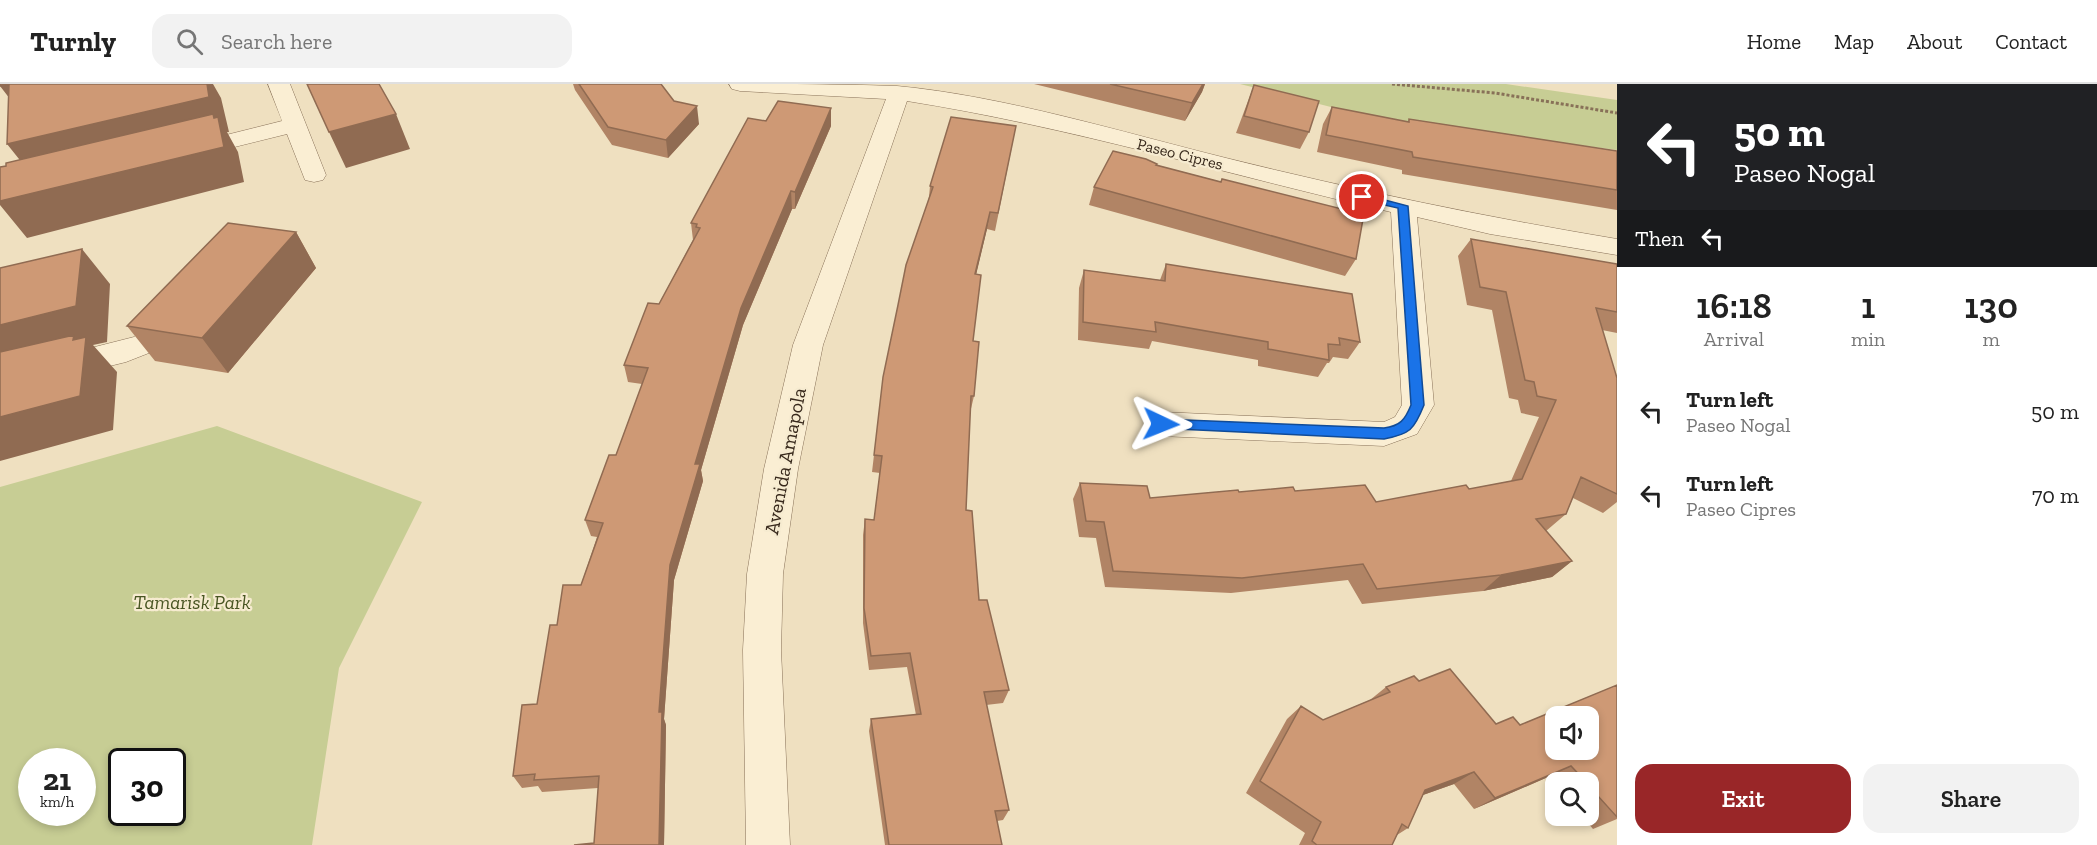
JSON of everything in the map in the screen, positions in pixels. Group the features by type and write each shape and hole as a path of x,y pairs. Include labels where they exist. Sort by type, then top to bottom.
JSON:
{"street":[{"path":"279,84 314,175"},
{"name":"Paseo Cipres","path":"740,84 899,93 1031,117 1280,179 1490,226 1617,247"},
{"name":"Avenida Amapola","path":"768,845 762,639 765,574 781,469 808,345 899,93"},
{"path":"170,156 296,125"},
{"path":"1161,424 1384,434 1402,430 1411,421 1418,405 1403,206"},
{"path":"0,382 126,351 144,344 190,296"}],"path":[{"path":"1392,84 1495,93 1617,113"}],"green space":[{"path":"1240,84 1506,84 1617,100 1617,150 1378,119"},
{"name":"Tamarisk Park","path":"217,426 422,502 339,668 312,845 0,845 0,487"}],"building":[{"path":"9,84 207,84 209,97 7,144"},
{"path":"307,84 379,84 396,114 329,132"},
{"path":"579,84 661,84 674,101 697,106 666,140 608,127"},
{"path":"1110,84 1203,84 1192,103"},
{"path":"1254,85 1319,101 1309,132 1244,116"},
{"path":"778,101 831,108 795,192 791,191 741,308 695,464 700,464 670,565 659,712 662,712 659,845 574,845 594,843 599,776 534,780 535,774 513,776 522,705 537,704 550,625 557,625 563,585 581,585 603,523 585,520 609,455 616,455 648,368 624,365 648,303 659,304 700,228 696,227 697,224 691,223 748,118 766,121"},
{"path":"1332,107 1409,122 1409,119 1617,151 1617,190 1413,157 1412,152 1326,135"},
{"path":"213,114 214,118 218,117 224,147 0,201 0,167 6,166 6,163"},
{"path":"951,117 1016,126 998,213 990,212 975,274 981,275 973,341 979,342 974,396 971,396 966,510 972,511 979,600 987,600 1009,690 984,692 1009,810 995,811 1002,845 889,845 871,719 921,714 910,653 871,656 864,608 865,519 874,520 882,456 874,455 883,377 906,265 933,187 930,186"},
{"path":"1113,151 1221,182 1222,179 1346,210 1346,214 1363,219 1356,259 1094,187"},
{"path":"228,223 296,232 202,338 127,326"},
{"path":"1471,239 1617,264 1617,312 1596,308 1617,378 1617,494 1581,477 1566,514 1536,519 1572,561 1501,575 1377,589 1363,564 1242,578 1113,571 1104,522 1086,521 1080,483 1147,486 1150,498 1238,490 1239,492 1293,487 1295,491 1365,485 1376,502 1466,485 1469,489 1522,479 1556,400 1537,396 1534,382 1525,380 1506,292 1480,287"},
{"path":"82,249 76,306 0,325 0,268"},
{"path":"1166,264 1352,294 1360,342 1339,338 1340,345 1328,344 1329,360 1268,349 1268,342 1155,322 1156,332 1083,322 1084,270 1165,281"},
{"path":"74,335 73,340 86,337 80,396 0,417 0,352"},
{"path":"1450,669 1496,724 1513,717 1520,725 1545,715 1545,760 1599,760 1599,706 1566,706 1617,685 1617,817 1599,797 1599,772 1577,772 1571,766 1557,772 1545,772 1545,777 1495,798 1474,772 1425,790 1408,828 1402,824 1392,845 1317,845 1312,841 1321,822 1260,781 1301,706 1323,720 1390,692 1386,687 1414,676 1419,681"}],"route":[{"path":"1161,424 1384,434 1402,430 1411,421 1418,405 1403,206 1362,197"}]}
